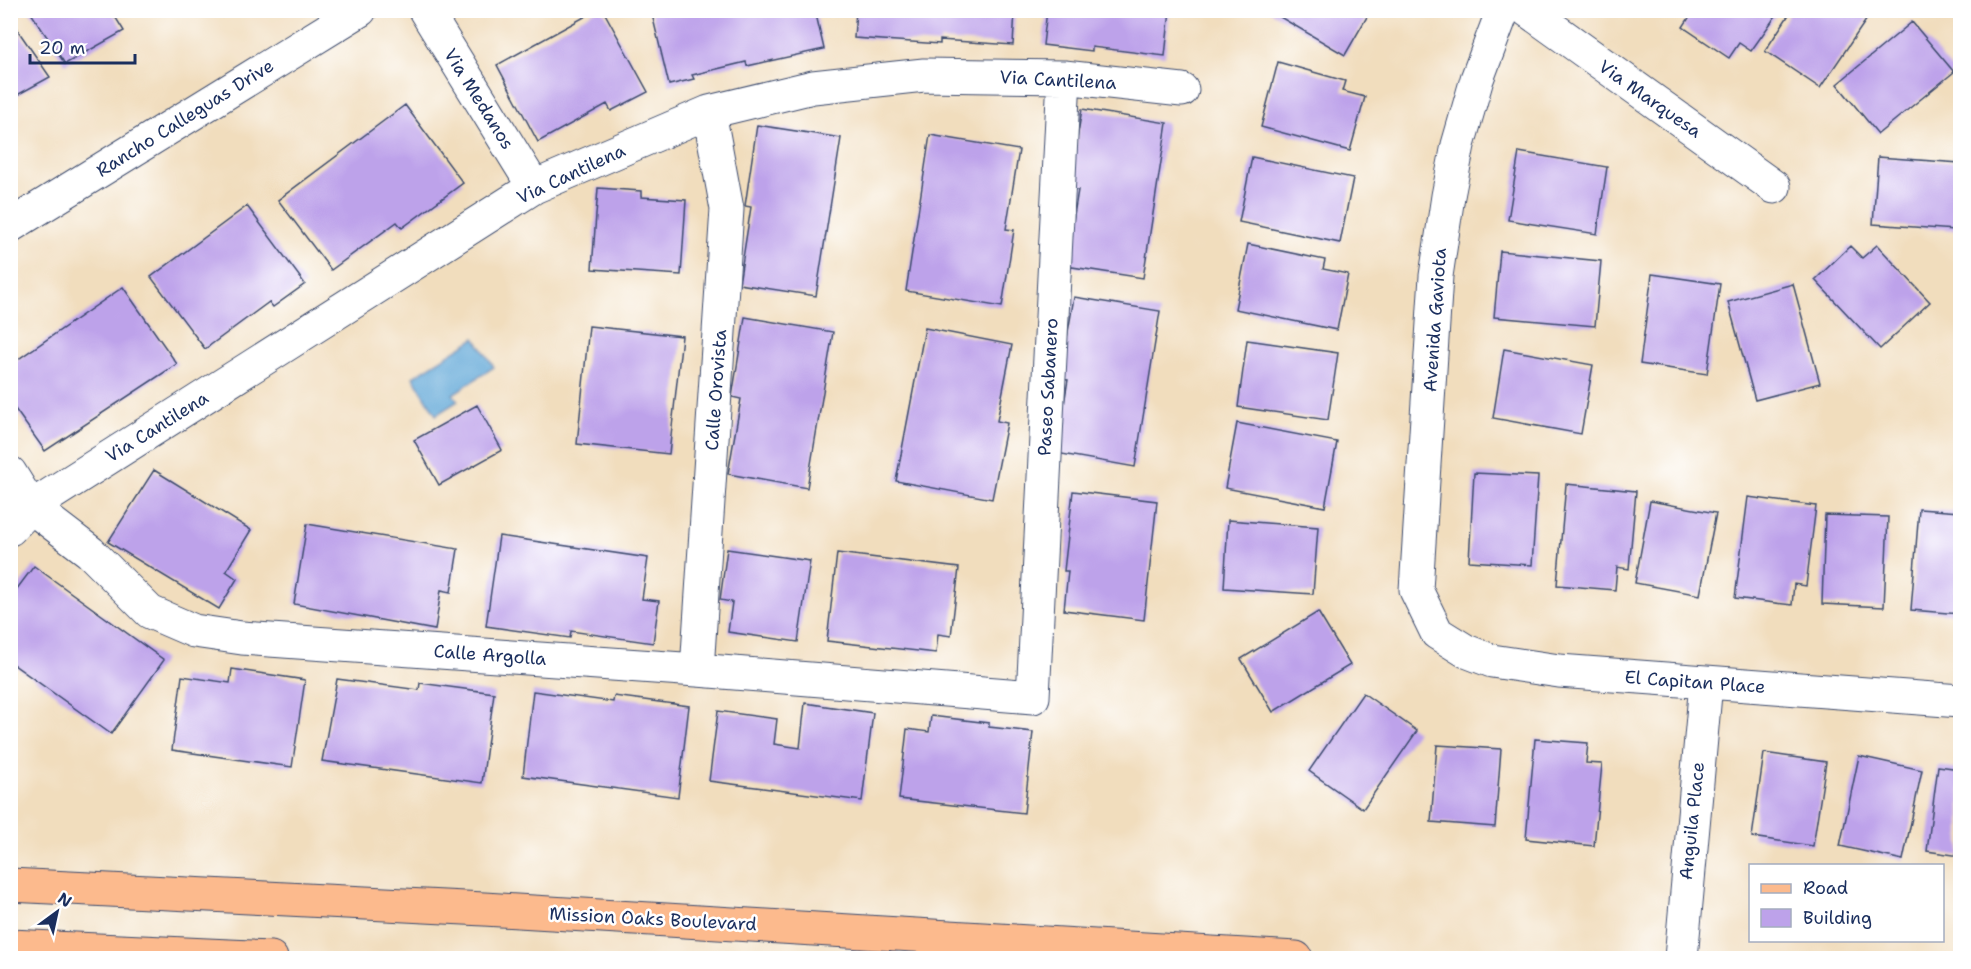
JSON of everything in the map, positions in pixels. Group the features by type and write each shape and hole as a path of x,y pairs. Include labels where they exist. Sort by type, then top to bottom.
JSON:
{"main road":[{"name":"Mission Oaks Boulevard","path":"10,885 484,909 1296,958"},
{"path":"10,946 271,958"}],"street":[{"name":"Rancho Calleguas Drive","path":"10,226 360,10"},
{"name":"Via Medanos","path":"425,10 534,187"},
{"name":"Avenida Gaviota","path":"1437,633 1416,590 1437,276 1458,145 1477,79 1503,10"},
{"name":"Via Marquesa","path":"1527,10 1774,187"},
{"name":"Via Cantilena","path":"21,518 534,187 709,112 813,87 924,75 1064,77 1182,90"},
{"name":"Paseo Sabanero","path":"1033,697 1064,77"},
{"name":"Calle Orovista","path":"698,669 727,209 709,112"},
{"name":"Calle Argolla","path":"10,473 21,518 90,552 150,612 194,631 242,638 698,669 1033,697"},
{"name":"El Capitan Place","path":"1437,633 1466,651 1492,661 1558,671 1960,700"},
{"name":"Anguila Place","path":"1681,958 1706,683"}],"water":[{"path":"475,338 494,367 453,394 458,401 436,415 413,377"}],"building":[{"path":"29,10 111,10 124,31 65,64"},
{"path":"597,10 603,10 648,92 611,111 607,104 538,142 497,65"},
{"path":"651,10 815,10 824,49 747,66 746,62 692,75 694,79 669,85"},
{"path":"856,10 1015,10 1013,45 940,40 940,44 854,38"},
{"path":"1047,10 1170,10 1165,56 1092,47 1092,51 1043,45"},
{"path":"1268,10 1371,10 1345,55"},
{"path":"1694,10 1780,10 1751,51 1739,43 1729,58 1683,27"},
{"path":"1792,10 1873,10 1820,88 1765,51"},
{"path":"10,19 50,77 10,99"},
{"path":"1912,22 1954,72 1878,134 1837,84"},
{"path":"1278,62 1345,81 1342,91 1365,97 1350,151 1261,127"},
{"path":"405,105 463,183 402,228 397,222 331,270 278,200"},
{"path":"1082,109 1167,123 1143,278 1066,266 1078,190 1069,189"},
{"path":"757,125 841,138 816,296 739,284 751,207 745,206"},
{"path":"930,135 1019,150 1006,229 1014,230 1002,307 906,291"},
{"path":"1519,152 1607,167 1597,234 1508,220"},
{"path":"1252,157 1353,178 1340,243 1239,222"},
{"path":"1878,157 1960,163 1955,230 1873,224"},
{"path":"598,188 641,191 641,197 686,200 681,275 592,269"},
{"path":"247,206 305,284 273,307 269,302 205,349 151,277"},
{"path":"1248,244 1325,260 1323,269 1348,274 1337,330 1235,309"},
{"path":"1877,245 1930,302 1880,349 1815,280 1850,246 1862,258"},
{"path":"1500,251 1601,261 1595,326 1494,317"},
{"path":"1652,274 1720,284 1707,374 1640,364"},
{"path":"1793,284 1820,383 1755,400 1728,302"},
{"path":"123,287 177,364 45,451 10,402 10,365"},
{"path":"1074,297 1160,311 1135,467 1056,453 1068,380 1060,379"},
{"path":"745,317 833,332 807,488 728,474 741,399 732,397"},
{"path":"589,326 682,336 669,454 577,444"},
{"path":"925,328 1012,345 997,421 1007,423 992,499 896,481"},
{"path":"1247,340 1338,353 1328,420 1238,407"},
{"path":"1504,349 1593,365 1581,434 1493,418"},
{"path":"477,405 502,450 439,485 414,440"},
{"path":"1237,423 1337,442 1325,507 1225,488"},
{"path":"154,470 251,530 226,571 237,579 219,609 108,542"},
{"path":"1474,473 1538,476 1532,565 1469,561"},
{"path":"1566,484 1636,491 1629,569 1617,567 1615,590 1557,585"},
{"path":"1073,491 1157,501 1144,620 1064,610 1068,571 1064,571"},
{"path":"1748,497 1816,506 1806,586 1794,584 1792,605 1735,598"},
{"path":"1650,501 1716,513 1700,595 1635,583"},
{"path":"1919,509 1960,512 1960,614 1911,610"},
{"path":"1825,515 1888,517 1884,607 1822,604"},
{"path":"1228,520 1318,527 1313,594 1224,588"},
{"path":"307,524 458,549 451,592 441,590 435,630 294,604"},
{"path":"499,536 648,558 642,599 659,601 653,643 571,631 570,638 486,626"},
{"path":"727,549 810,561 798,642 728,632 732,602 720,600"},
{"path":"837,553 959,568 951,636 938,634 936,653 827,641"},
{"path":"34,566 164,660 111,734 10,662 10,598"},
{"path":"1318,612 1350,665 1273,712 1241,659"},
{"path":"232,669 305,680 292,767 172,750 182,676 230,683"},
{"path":"337,679 419,690 420,683 494,693 482,783 322,761"},
{"path":"533,691 613,702 614,696 689,706 678,797 523,776"},
{"path":"1363,693 1417,731 1363,809 1309,771"},
{"path":"805,703 873,713 862,801 709,781 718,711 777,719 774,744 800,748"},
{"path":"931,716 989,723 989,727 1033,732 1024,813 899,799 907,729 929,732"},
{"path":"1535,739 1588,743 1586,763 1602,764 1594,846 1526,839"},
{"path":"1437,745 1501,749 1495,827 1431,822"},
{"path":"1764,753 1826,762 1813,846 1752,837"},
{"path":"1859,756 1922,770 1903,860 1840,846"},
{"path":"1938,766 1960,769 1960,856 1927,851"}]}
